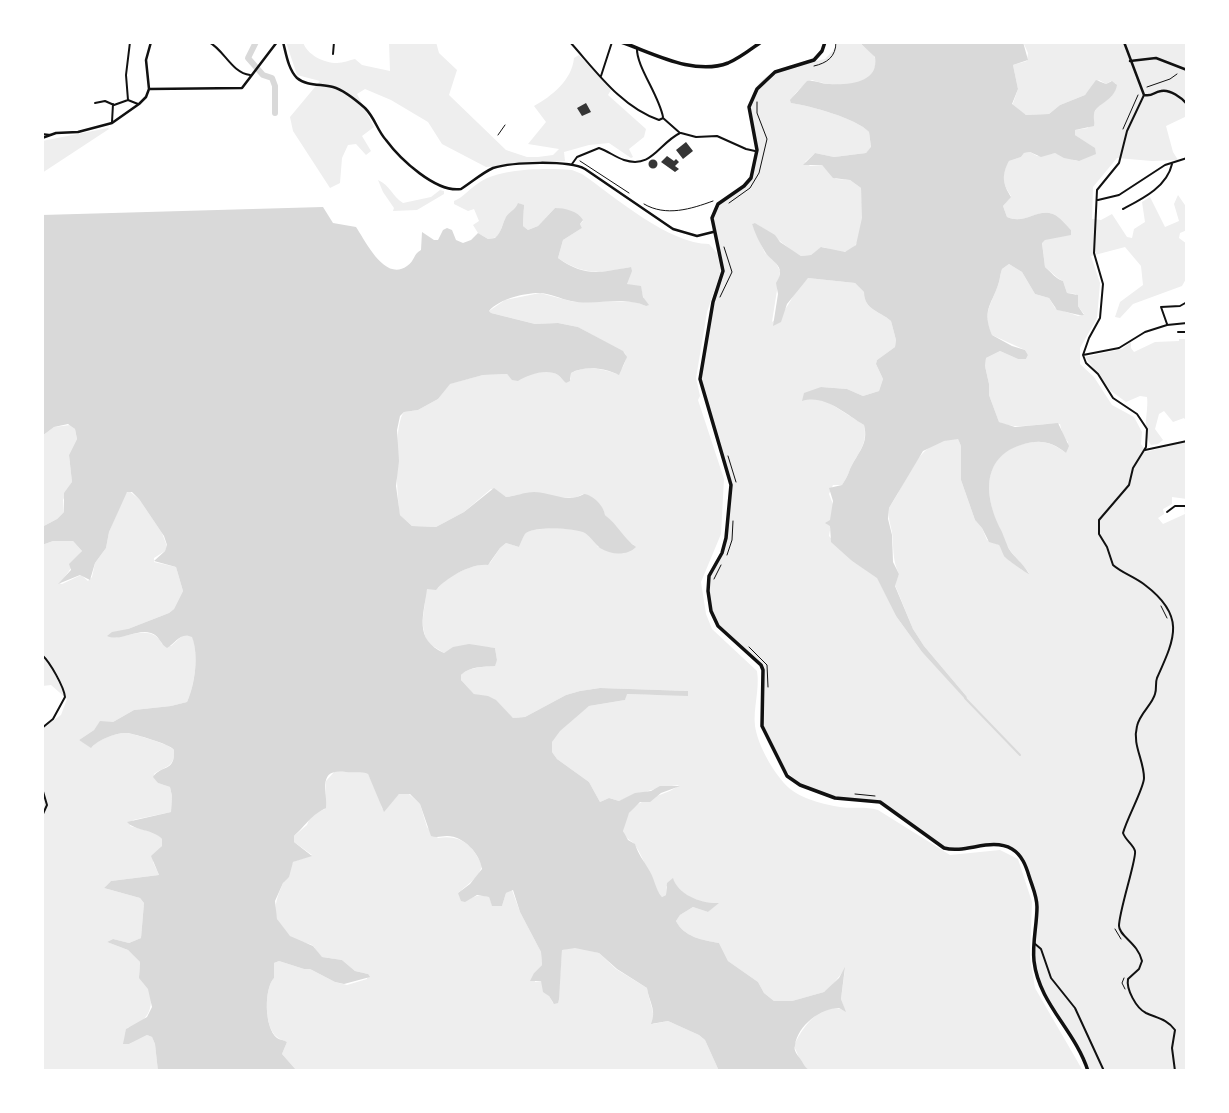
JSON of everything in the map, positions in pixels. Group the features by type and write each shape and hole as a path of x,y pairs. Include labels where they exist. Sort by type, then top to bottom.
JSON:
{"main road":[{"path":"621,42 690,65 709,67 734,60 761,42"},
{"path":"825,42 822,51 814,60 777,71 757,89 749,107 757,151 754,172 748,183 718,204 712,218 723,278 713,302 700,379 730,485 725,544 709,576 711,611 718,626 754,657 763,670 761,721 764,734 788,776 800,785 835,798 880,802 944,848 955,850 993,845 1014,850 1023,860 1035,895 1037,911 1034,943 1038,985 1077,1046 1088,1071"}],"street":[{"path":"128,100 126,75 130,42"},
{"path":"42,136 78,132 112,123 139,104 149,89 146,60 151,42"},
{"path":"209,42 240,72 251,75"},
{"path":"149,89 240,89 260,67 277,42"},
{"path":"283,42 292,71 297,77 306,83 336,88 358,102 374,119 387,142 413,169 423,177 450,189 461,189 499,167 572,164 585,169 673,229 697,236 713,232"},
{"path":"333,54 335,42"},
{"path":"570,42 601,77 639,111 659,120 663,118"},
{"path":"601,77 612,42"},
{"path":"1124,42 1143,92 1151,96 1163,90 1180,97 1187,104"},
{"path":"637,47 638,56 657,96 663,118 680,133"},
{"path":"1130,61 1156,58 1187,70"},
{"path":"1143,92 1127,131 1119,163 1098,187 1094,253 1103,283 1100,318 1083,355 1112,398 1137,414 1146,426 1146,444 1133,468 1128,487 1100,517 1098,530 1113,565 1162,600 1174,627 1174,636 1163,669 1156,680 1154,696 1142,712 1136,727 1136,746 1144,779 1129,812 1124,831 1124,837 1136,855 1126,889 1119,929 1137,948 1142,961 1139,969 1128,979 1128,988 1141,1009 1164,1020 1175,1030 1172,1052 1175,1071"},
{"path":"95,103 105,101 113,104 128,100 139,104"},
{"path":"112,123 113,104"},
{"path":"572,164 589,150 599,148 620,159 643,163 684,132 696,137 717,136 757,151"},
{"path":"1098,200 1119,195 1165,165 1187,158"},
{"path":"1123,209 1153,192 1165,179 1172,163"},
{"path":"1167,325 1161,307 1180,306 1187,302"},
{"path":"1083,355 1119,348 1142,334 1167,325 1187,323"},
{"path":"1178,332 1187,332"},
{"path":"1144,450 1187,441"},
{"path":"1167,512 1175,506 1187,506"},
{"path":"42,655 52,667 65,697 53,719 42,728"},
{"path":"42,788 47,805 42,816"},
{"path":"1034,943 1041,949 1051,978 1075,1008 1104,1071"}],"lane":[{"path":"498,135 505,125"}],"path":[{"path":"810,66 829,60 835,51 835,42"},
{"path":"1167,74 1172,77"},
{"path":"1122,135 1130,113 1143,92 1177,74"},
{"path":"726,205 747,191 759,173 767,139 757,113 758,98"},
{"path":"575,159 590,166 631,195"},
{"path":"639,201 655,209 674,212 714,200"},
{"path":"717,301 732,272 723,246"},
{"path":"727,454 736,485"},
{"path":"713,582 730,548 733,515"},
{"path":"1158,602 1169,621"},
{"path":"741,640 765,662 769,672 768,687"},
{"path":"850,794 880,798"},
{"path":"1115,928 1117,936 1125,940"},
{"path":"1126,975 1122,983 1127,993"}],"shaded area":[{"path":"286,42 303,42 312,54 327,62 339,63 355,59 362,65 390,71 389,42 436,42 439,53 457,70 449,95 506,150 527,157 553,155 559,149 528,144 546,122 534,106 560,86 569,73 574,58 579,55 611,90 608,95 646,129 644,137 629,149 633,157 631,158 609,143 564,152 565,161 486,167 442,144 428,122 391,100 365,89 357,94 374,127 362,136 371,151 366,155 356,144 348,145 342,158 340,183 330,188 293,131 290,117 320,81 297,75"},
{"path":"837,42 859,42 872,54 876,64 870,76 856,84 847,85 812,80 799,90 791,103 844,117 869,132 871,148 866,153 834,157 815,153 805,162 810,166 822,165 836,179 850,180 861,188 860,236 851,250 843,252 822,247 811,255 801,256 755,223 752,224 765,253 774,259 780,271 772,322 783,312 798,288 808,278 855,283 864,292 867,303 891,321 895,347 877,360 876,364 883,379 879,391 863,396 847,389 821,387 810,399 823,399 864,425 865,432 862,448 842,485 833,485 829,494 834,507 829,536 852,561 877,577 896,616 922,652 966,699 913,629 895,585 899,574 894,559 889,508 923,453 944,441 958,439 961,446 961,480 975,520 987,540 999,545 1009,560 1029,573 1001,534 991,505 990,475 995,463 1005,452 1020,445 1044,442 1066,453 1068,442 1063,436 1060,424 1013,426 999,422 989,395 986,358 1000,351 1018,359 1026,359 1028,355 1025,350 992,335 988,320 989,309 1002,269 1009,264 1022,272 1035,294 1049,298 1055,308 1078,316 1084,314 1078,306 1076,294 1067,293 1063,281 1045,267 1042,242 1071,230 1053,214 1042,213 1020,219 1007,217 1003,206 1011,196 1004,183 1004,175 1009,161 1021,157 1024,153 1030,152 1037,156 1055,153 1077,161 1088,156 1093,147 1075,135 1075,130 1088,128 1096,110 1116,88 1116,84 1111,81 1106,84 1099,80 1085,95 1060,105 1049,114 1026,115 1012,106 1018,89 1013,65 1027,61 1028,53 1023,42 1187,42 1187,116 1166,126 1178,160 1117,158 1093,187 1092,219 1101,220 1112,214 1127,237 1132,238 1134,229 1145,222 1142,202 1150,197 1165,227 1179,221 1174,204 1178,195 1187,208 1187,230 1180,233 1179,238 1187,244 1187,277 1182,286 1133,304 1120,318 1115,317 1120,302 1143,285 1141,266 1125,247 1091,256 1100,283 1097,318 1080,348 1080,364 1094,377 1112,405 1134,417 1142,432 1141,444 1146,452 1187,441 1187,499 1172,497 1172,504 1163,509 1164,514 1158,518 1163,524 1185,514 1184,506 1187,506 1187,1071 1088,1071 1042,991 1037,976 1033,948 1033,886 1015,852 997,845 944,848 878,802 825,796 800,783 773,752 762,726 761,665 720,629 713,618 708,581 725,544 731,485 700,379 713,302 723,278 712,223 718,204 748,183 756,151 751,109 755,89 761,81 779,70 825,59 837,46"},
{"path":"859,42 1023,42 1028,60 1013,65 1018,89 1012,104 1026,115 1049,114 1060,105 1085,95 1096,80 1106,84 1112,81 1117,85 1112,95 1095,110 1094,126 1075,130 1075,135 1095,148 1096,154 1079,161 1055,153 1041,157 1030,152 1024,153 1021,157 1009,161 1004,176 1011,197 1003,206 1007,217 1020,219 1042,213 1053,214 1071,230 1071,235 1042,243 1045,267 1063,281 1067,293 1078,295 1078,306 1084,315 1057,310 1049,298 1035,294 1022,272 1009,264 1002,269 989,308 988,320 992,335 1025,350 1028,355 1026,359 1018,359 1000,351 986,358 989,395 999,422 1015,427 1058,423 1069,446 1066,453 1045,442 1021,445 998,459 992,469 989,493 996,518 1009,549 1029,574 1006,558 999,545 989,542 975,520 961,480 961,446 958,439 944,441 923,451 889,508 893,562 899,574 895,586 913,629 967,697 966,700 922,652 896,616 877,578 831,542 830,526 825,523 830,520 833,501 829,488 842,485 862,448 865,438 864,425 827,403 819,400 802,401 804,393 821,387 847,389 863,396 879,391 883,379 876,364 877,360 895,347 891,321 867,303 864,292 855,283 808,278 787,304 781,322 773,326 778,294 776,283 780,272 777,264 762,247 752,224 755,223 775,235 780,242 801,256 811,255 821,247 845,252 856,245 862,218 861,188 850,180 833,178 822,165 803,165 815,153 834,157 866,153 871,147 869,132 844,117 791,103 790,100 807,81 845,84 867,77 875,66 875,57"},
{"path":"109,129 42,173 42,141"},
{"path":"537,169 572,170 582,174 660,228 693,242 709,244 717,253 721,271 707,312 696,378 700,396 698,400 724,479 721,534 701,582 706,614 712,629 757,671 755,726 759,742 768,759 789,788 806,798 845,808 878,810 950,855 1000,850 1018,859 1032,902 1030,957 1035,988 1083,1071 811,1071 803,1067 794,1046 808,1023 829,1009 845,1011 841,999 845,969 824,992 792,1001 774,1001 764,993 758,982 728,961 719,943 689,934 676,921 693,907 708,912 717,904 691,898 680,890 673,879 666,887 666,895 662,897 639,851 624,835 625,821 634,807 679,785 619,801 609,798 600,802 589,782 557,759 552,752 552,742 556,734 589,706 625,700 626,694 666,695 688,691 600,688 580,691 566,695 525,717 513,718 496,702 474,694 461,680 461,675 468,670 493,666 497,660 495,648 463,646 444,653 428,643 423,622 426,589 438,588 461,571 490,563 506,543 519,547 523,537 531,530 583,531 598,547 634,545 605,515 600,505 583,494 575,498 535,492 506,497 491,489 464,512 436,527 412,526 400,515 397,445 404,412 418,410 438,399 449,384 483,375 507,374 512,379 548,372 558,375 566,383 571,379 571,373 576,370 594,368 617,374 624,365 625,353 578,327 558,323 535,324 489,311 505,300 540,293 574,302 636,302 646,306 640,286 626,283 631,267 594,272 576,268 558,258 563,240 582,228 580,224 583,221 555,208 538,226 528,230 523,226 524,210 519,203 505,219 498,237 488,239 478,233 473,225 479,221 474,209 468,211 454,204 454,201 489,177"},
{"path":"378,180 403,203 431,197 440,190 444,191 444,194 417,210 393,211 394,208"},
{"path":"518,203 524,205 523,226 528,230 538,226 555,208 578,214 583,220 580,224 582,228 563,240 558,258 585,271 602,272 631,267 627,284 641,286 643,297 649,305 580,302 539,293 512,298 493,307 489,311 491,313 535,324 558,323 578,327 623,351 627,357 619,375 601,369 582,369 571,373 570,381 566,383 558,375 548,372 518,381 512,380 507,374 483,375 450,384 438,399 418,410 404,412 400,416 397,430 399,461 396,486 400,515 412,526 436,527 464,512 494,488 506,497 534,492 566,498 584,494 598,502 605,515 636,547 628,552 614,553 600,548 580,531 556,528 531,531 525,534 519,547 506,543 488,565 475,566 460,572 436,590 427,589 424,633 434,647 444,653 453,647 469,644 495,648 495,666 468,670 461,675 461,680 474,694 496,700 513,718 525,717 566,695 580,691 600,688 688,691 688,696 627,694 625,700 589,706 560,731 552,742 552,752 557,759 589,782 600,802 609,798 619,801 660,786 680,786 661,793 650,802 640,802 629,813 623,831 628,840 635,844 662,897 666,895 667,883 673,878 685,894 705,902 719,903 708,912 693,907 680,915 676,921 679,926 694,937 719,943 728,961 758,982 764,993 774,1001 792,1001 824,992 839,978 845,967 841,999 846,1012 839,1008 825,1011 811,1019 801,1031 797,1038 796,1053 811,1071 719,1071 705,1040 699,1035 668,1021 651,1024 653,1010 647,988 617,969 599,953 575,948 562,950 559,999 558,1003 554,1004 543,992 541,981 530,981 542,965 541,952 520,912 513,890 506,893 502,906 492,906 489,897 477,895 465,902 461,901 458,893 470,884 482,869 470,847 453,837 431,836 420,804 410,794 399,794 384,812 368,774 337,772 327,777 326,808 312,817 294,836 294,842 312,856 293,862 289,877 283,883 275,901 277,919 290,936 313,946 322,957 342,960 355,971 370,977 344,984 310,969 279,961 274,963 274,978 267,999 268,1017 273,1033 287,1042 282,1054 297,1071 158,1071 152,1037 147,1035 129,1044 123,1044 126,1029 147,1017 152,1007 148,989 139,978 140,962 128,950 107,942 113,939 129,943 141,938 144,903 140,898 104,888 111,881 159,875 151,856 162,846 162,839 127,822 171,812 170,787 158,783 153,777 170,765 174,750 159,742 127,733 108,737 91,748 79,740 94,730 100,721 113,722 134,710 187,702 194,679 194,644 192,637 181,637 167,648 156,636 146,632 118,637 107,636 169,613 183,591 176,567 154,561 165,551 167,545 164,536 132,492 127,492 109,532 106,548 95,563 90,580 80,575 58,584 71,570 69,564 82,551 73,541 53,541 42,545 42,527 64,512 64,493 72,482 69,455 77,439 75,429 68,424 54,427 42,436 42,215 323,207 333,223 356,227 384,265 399,270 410,264 421,250 422,232 438,240 447,228 452,230 456,240 463,243 478,233 488,239 495,238 506,217"},
{"path":"1187,339 1187,422 1184,418 1173,422 1164,411 1159,414 1155,429 1163,440 1151,445 1146,434 1147,397 1140,396 1126,402 1111,391 1085,357 1122,349 1131,342 1134,352 1155,342"},
{"path":"70,425 75,429 77,439 69,455 72,482 63,500 64,512 42,527 42,436 54,427"},
{"path":"129,491 139,499 162,533 167,546 165,551 154,558 154,562 176,567 183,591 169,613 128,629 115,638 148,633 158,638 162,644 171,646 182,636 192,636 196,660 194,678 187,702 134,710 113,722 99,723 79,740 92,747 108,737 127,733 174,750 171,763 154,774 158,783 170,787 171,812 133,820 130,826 156,833 162,839 163,844 153,862 159,875 111,881 104,888 140,898 144,903 141,938 129,943 113,939 107,942 128,950 140,962 139,975 149,990 150,1009 144,1019 127,1028 124,1041 129,1044 147,1035 152,1037 158,1071 42,1071 42,728 61,715 67,699 51,685 42,686 42,545 53,541 73,541 82,551 59,583 81,575 88,581 92,577 95,563 106,548 109,532 125,494"},
{"path":"335,771 368,774 381,800 382,809 399,794 409,794 420,804 427,827 438,838 453,838 471,847 482,866 478,876 458,893 468,900 475,896 486,896 492,905 502,906 506,893 512,890 541,952 542,965 534,973 535,982 541,981 553,1003 559,989 562,950 575,947 599,953 616,969 647,988 653,1010 653,1024 668,1021 699,1035 705,1040 719,1071 297,1071 282,1054 287,1042 273,1032 268,1017 268,990 274,978 274,963 279,961 310,969 347,985 367,979 368,974 355,971 342,960 322,957 312,945 291,937 277,919 277,901 293,862 312,855 294,842 294,836 307,825 311,815 325,809 326,781"}],"building":[{"path":"586,103 591,112 582,116 577,108"},
{"path":"686,142 693,151 683,159 676,150"},
{"path":"667,156 679,162 675,166 679,169 675,172 661,162"},
{"path":"653,159 658,164 653,169 648,164"}],"waterway":[{"path":"256,42 248,58 263,75 272,78 275,86 275,113"},
{"path":"965,698 1020,755"}]}
